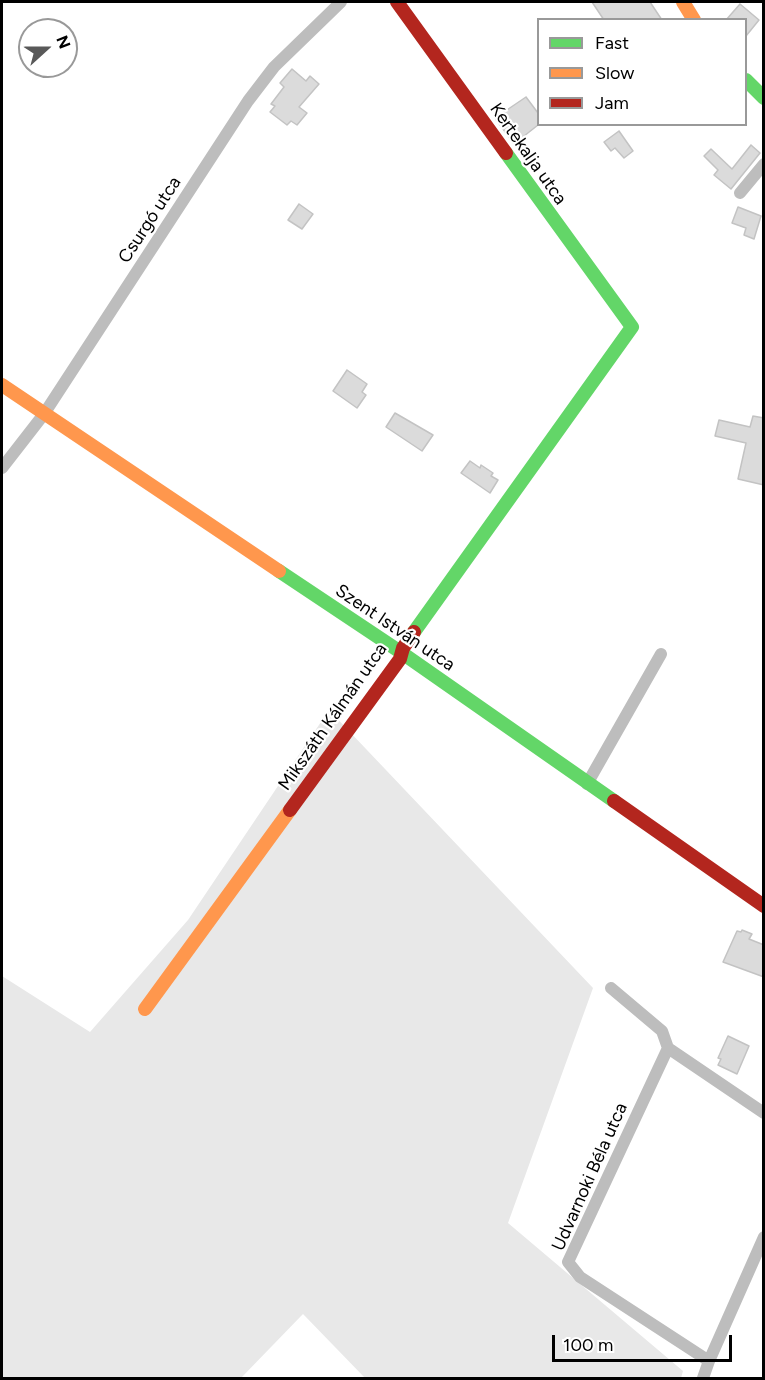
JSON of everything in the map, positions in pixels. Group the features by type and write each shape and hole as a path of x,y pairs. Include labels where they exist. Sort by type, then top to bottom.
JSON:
{"street":[{"name":"Csurgó utca","path":"2,468 44,414 248,101 274,68 341,2"},
{"name":"Kertekalja utca","path":"397,2 632,327"},
{"path":"683,2 693,18"},
{"path":"747,81 764,98"},
{"path":"741,193 764,164"},
{"name":"Mikszáth Kálmán utca","path":"145,1009 400,659 410,638 632,327"},
{"name":"Szent István utca","path":"2,385 402,653 764,906"},
{"path":"587,784 661,654"},
{"path":"611,988 662,1031 668,1048 764,1113"},
{"name":"Udvarnoki Béla utca","path":"668,1048 568,1262 580,1277 709,1361"},
{"path":"704,1378 709,1361 764,1237"}],"shaded area":[{"path":"329,710 593,988 508,1223 683,1371 681,1378 365,1378 303,1314 241,1378 2,1378 2,976 90,1032 188,920"}],"building":[{"path":"592,2 650,2 661,18 603,18"},
{"path":"740,4 759,20 747,35 747,18 728,18"},
{"path":"292,69 306,81 310,76 319,84 299,107 307,113 297,125 291,121 287,125 270,112 275,106 271,104 284,87 280,83"},
{"path":"526,97 537,112 537,126 514,144 495,118"},
{"path":"619,131 633,151 624,158 615,148 611,151 604,142"},
{"path":"751,145 760,153 731,189 714,175 718,170 704,156 711,149 732,169"},
{"path":"299,204 313,214 302,229 288,220"},
{"path":"738,207 761,216 754,239 744,235 746,228 732,223"},
{"path":"347,370 367,384 362,392 366,395 357,408 333,391"},
{"path":"395,413 433,435 422,451 386,427"},
{"path":"753,416 764,418 764,485 738,479 746,443 715,436 719,420 750,427"},
{"path":"470,461 493,473 491,476 498,480 490,493 461,473"},
{"path":"742,930 752,934 749,939 764,945 764,977 723,962 737,931"},
{"path":"728,1036 749,1046 737,1074 718,1065 721,1059 718,1058"}],"traffic: fast":[{"path":"747,81 764,98"},
{"path":"414,632 632,327 506,153"},
{"path":"279,571 402,653 614,801"}],"traffic: slow":[{"path":"683,2 693,18"},
{"path":"2,385 279,571"},
{"path":"145,1009 290,810"}],"traffic: jam":[{"path":"397,2 506,153"},
{"path":"290,810 400,659 403,648 414,632"},
{"path":"614,801 764,906"}]}
